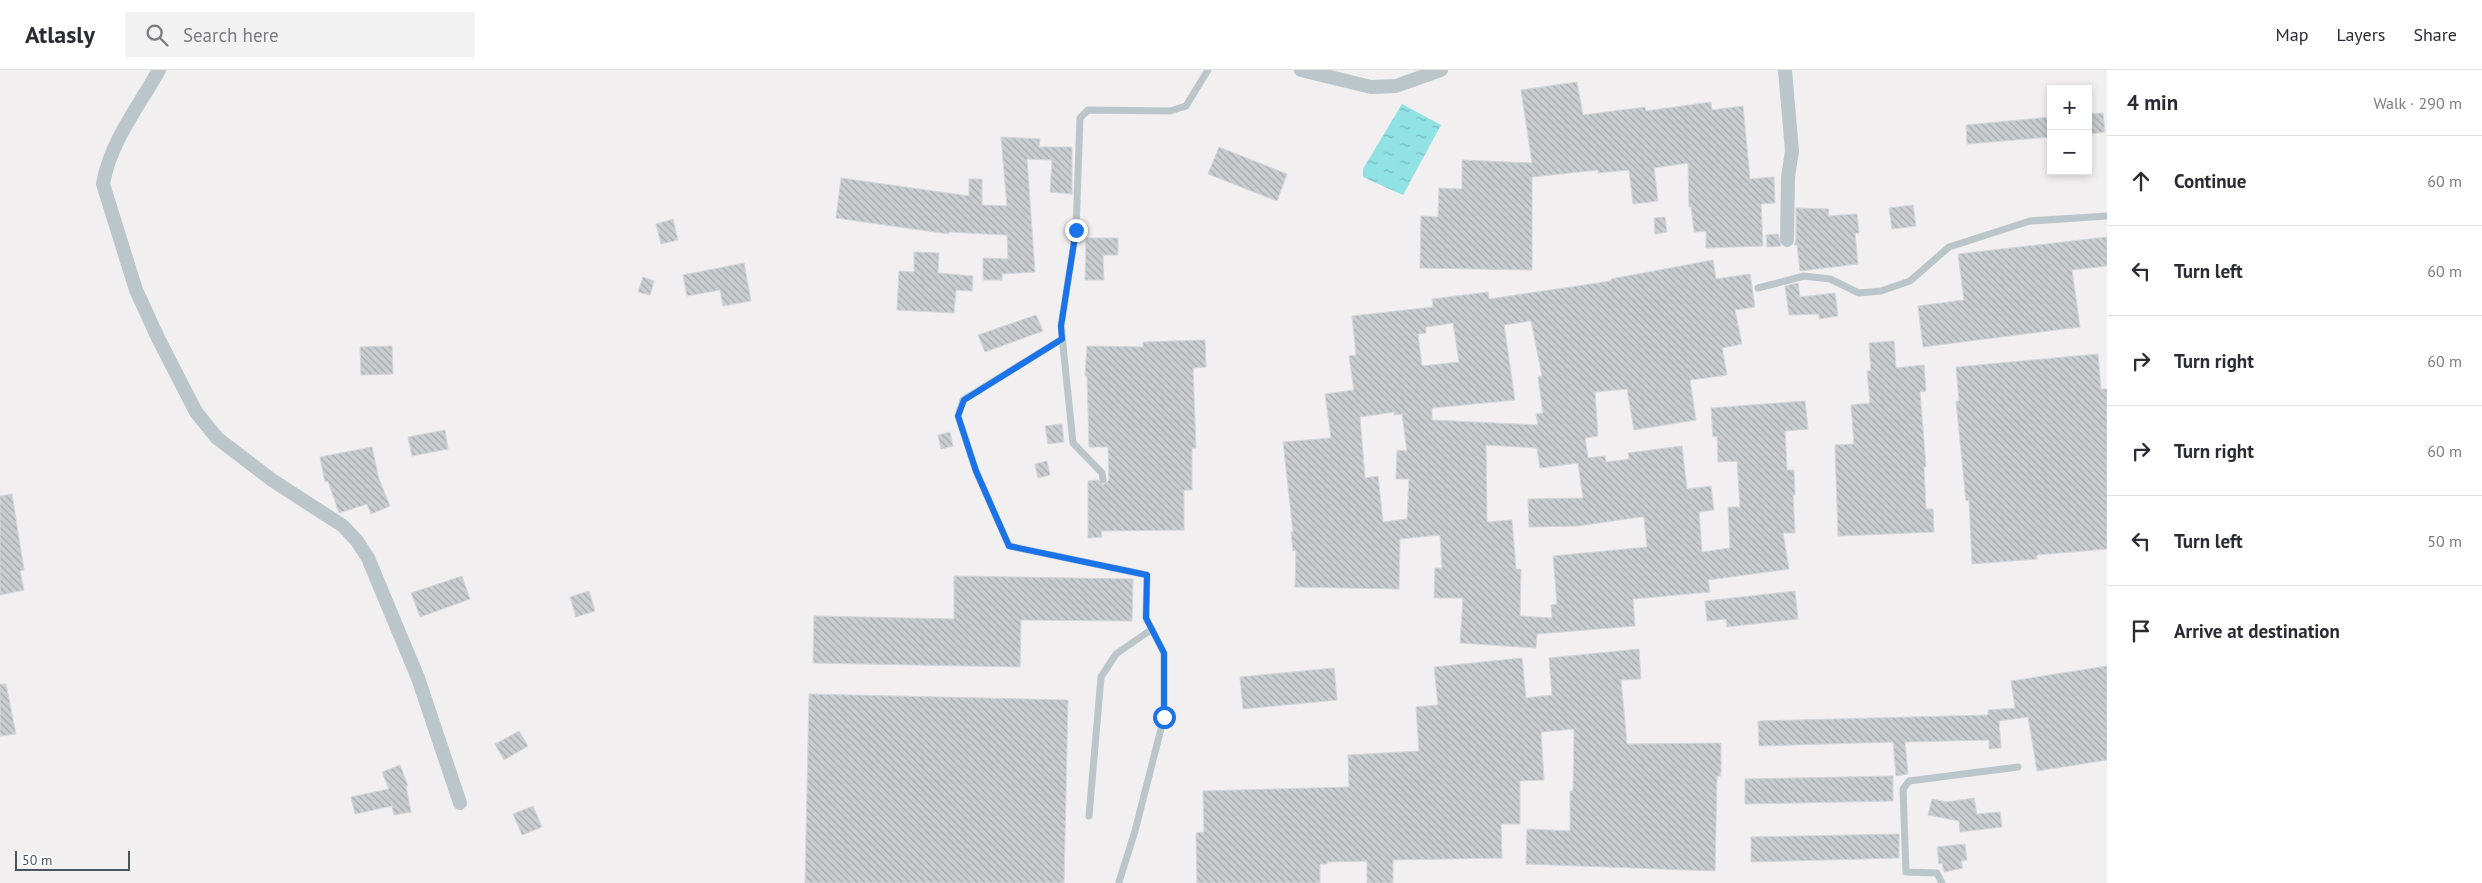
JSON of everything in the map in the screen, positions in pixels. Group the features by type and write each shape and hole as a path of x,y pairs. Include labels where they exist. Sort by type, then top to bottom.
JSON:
{"street":[{"path":"160,70 118,140 106,165 103,184 136,290 182,387 196,412 217,438 272,480 343,526 357,541 386,596 418,678 460,802"},
{"path":"1301,70 1371,87 1396,86 1441,70"},
{"path":"1785,70 1792,151 1788,177 1787,240"}],"lane":[{"path":"1103,480 1102,473 1073,443 1061,326 1076,230 1080,118 1088,110 1170,111 1186,106 1208,70"},
{"path":"1758,288 1804,276 1830,279 1860,294 1881,291 1910,281 1950,247 2030,222 2107,216"},
{"path":"1062,339 964,400 958,416 976,471 1009,546 1147,575 1146,618 1164,653 1164,717 1135,831 1119,882"},
{"path":"1090,816 1101,677 1116,654 1152,629"},
{"path":"1942,883 1937,873 1906,872 1903,789 1909,781 2018,768"}],"water":[{"path":"1402,104 1441,125 1403,195 1363,177 1363,169"}],"building":[{"path":"1577,82 1583,115 1645,107 1646,111 1711,102 1712,110 1743,106 1750,179 1774,177 1775,203 1761,204 1763,246 1706,248 1706,231 1694,232 1691,207 1689,207 1688,163 1654,168 1658,201 1633,204 1629,170 1598,173 1598,170 1532,177 1532,270 1420,268 1421,216 1438,217 1439,188 1462,189 1462,160 1532,163 1521,90"},
{"path":"2103,113 2105,132 2092,134 2092,114"},
{"path":"2047,117 2047,137 1967,144 1966,125"},
{"path":"1001,137 1040,139 1039,147 1072,147 1072,194 1050,192 1052,160 1027,159 1035,272 1002,274 1002,280 983,280 983,258 1008,259 1007,235 949,232 949,234 836,218 841,178 969,196 969,179 982,179 982,205 1007,206"},
{"path":"1219,147 1287,174 1277,201 1208,174"},
{"path":"1913,205 1916,226 1892,229 1889,208"},
{"path":"1796,208 1829,209 1828,216 1857,214 1859,233 1855,233 1858,264 1800,271 1797,245 1794,245 1796,240"},
{"path":"1665,217 1667,232 1655,234 1654,218"},
{"path":"673,219 678,240 661,244 656,224"},
{"path":"1778,234 1781,246 1767,247 1766,235"},
{"path":"2107,237 2107,266 2072,270 2080,327 1923,347 1918,306 1964,300 1958,254"},
{"path":"1086,238 1118,238 1118,255 1103,255 1104,280 1085,280"},
{"path":"914,252 939,253 938,273 973,276 972,291 956,290 954,313 897,310 899,271 914,272"},
{"path":"1713,260 1716,279 1750,274 1755,307 1735,310 1742,344 1722,348 1727,375 1690,380 1696,420 1634,430 1627,389 1595,392 1598,436 1585,438 1588,458 1605,456 1606,462 1629,459 1628,453 1682,446 1687,489 1711,486 1714,510 1699,512 1702,552 1730,548 1728,507 1740,507 1737,461 1718,462 1717,436 1713,437 1711,408 1805,401 1808,429 1785,431 1787,470 1794,470 1795,495 1793,495 1795,533 1783,533 1789,569 1708,580 1710,592 1633,599 1635,626 1537,634 1536,648 1460,643 1463,598 1434,598 1435,568 1442,568 1440,535 1400,539 1399,589 1295,587 1296,550 1293,551 1291,532 1293,532 1283,442 1331,438 1325,394 1354,390 1349,356 1356,355 1352,316 1433,307 1432,299 1488,292 1489,299 1611,281 1611,279","holes":["1531,321 1542,376 1538,377 1543,413 1536,414 1538,425 1432,420 1432,408 1515,400 1504,325","1453,323 1459,362 1422,366 1418,334 1426,333 1426,327","1394,412 1394,415 1402,414 1407,451 1397,450 1396,479 1409,479 1407,519 1383,522 1378,476 1365,478 1360,417","1486,445 1537,448 1540,468 1578,463 1583,498 1528,499 1529,527 1578,526 1644,517 1647,547 1553,556 1557,604 1551,605 1552,618 1520,616 1521,569 1516,569 1512,520 1487,522"]},
{"path":"744,263 751,301 723,306 720,290 687,296 683,275"},
{"path":"643,277 654,281 650,295 638,292"},
{"path":"1798,283 1800,297 1835,293 1838,316 1819,319 1819,314 1789,315 1785,286"},
{"path":"1036,315 1043,331 985,352 978,335"},
{"path":"1205,340 1206,367 1193,368 1196,448 1192,448 1192,490 1184,490 1184,530 1101,531 1102,537 1088,538 1088,481 1098,480 1103,485 1109,480 1108,447 1089,447 1087,376 1085,376 1087,346 1143,347 1143,342"},
{"path":"1894,341 1896,368 1924,365 1926,391 1920,392 1926,467 1924,467 1926,509 1933,509 1934,532 1838,536 1835,445 1854,444 1851,405 1870,403 1867,371 1871,371 1869,343"},
{"path":"392,346 393,374 361,375 360,347"},
{"path":"2098,354 2101,389 2107,389 2107,549 2037,555 2037,559 1972,564 1969,500 1966,501 1956,401 1959,401 1956,367"},
{"path":"1062,424 1064,442 1048,444 1045,426"},
{"path":"445,430 448,449 412,456 408,437"},
{"path":"950,432 953,446 941,449 938,435"},
{"path":"372,447 379,479 390,506 371,514 367,504 339,513 328,481 325,482 320,457"},
{"path":"1047,461 1050,475 1038,478 1035,464"},
{"path":"12,494 24,570 20,571 24,590 0,595 0,496"},
{"path":"462,576 470,599 420,617 411,593"},
{"path":"954,576 1133,579 1132,621 1021,620 1020,667 813,663 814,616 954,619"},
{"path":"589,591 595,611 576,617 570,597"},
{"path":"1795,591 1798,619 1727,627 1726,619 1707,621 1705,601"},
{"path":"1639,649 1641,679 1621,680 1627,744 1721,743 1721,776 1717,776 1715,871 1526,864 1527,829 1570,831 1570,791 1573,791 1574,729 1541,732 1544,780 1520,781 1520,824 1501,824 1502,858 1393,860 1393,883 1367,883 1367,861 1327,862 1327,864 1320,864 1320,883 1197,883 1196,833 1204,832 1203,791 1349,787 1348,755 1419,751 1416,707 1438,705 1434,667 1522,658 1526,698 1552,695 1549,658"},
{"path":"2107,666 2107,760 2037,771 2028,717 1999,721 2001,748 1989,749 1989,740 1905,742 1908,774 1896,776 1893,742 1759,746 1758,721 1988,715 1988,710 2015,708 2011,681"},
{"path":"1334,668 1337,700 1243,709 1240,677"},
{"path":"0,684 6,684 16,734 0,736"},
{"path":"809,694 1068,700 1064,883 805,883"},
{"path":"519,731 528,746 504,760 495,744"},
{"path":"400,765 408,786 406,786 411,812 394,815 392,806 355,814 351,797 389,789 382,772"},
{"path":"1893,776 1893,801 1745,804 1745,779"},
{"path":"1974,798 1977,814 2000,812 2002,827 1960,832 1959,821 1928,815 1932,799 1947,802"},
{"path":"533,806 542,827 522,835 513,814"},
{"path":"1899,834 1899,858 1751,862 1751,837"},
{"path":"1965,844 1967,860 1961,861 1963,868 1944,872 1942,863 1939,864 1937,847"}],"route":[{"path":"1076,230 1061,326 1062,339 964,400 958,416 976,471 1009,546 1147,575 1146,618 1164,653 1164,717"}]}
